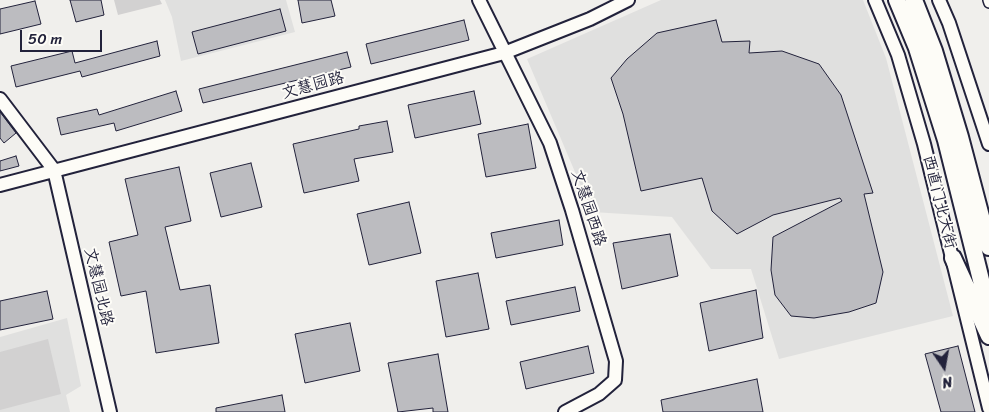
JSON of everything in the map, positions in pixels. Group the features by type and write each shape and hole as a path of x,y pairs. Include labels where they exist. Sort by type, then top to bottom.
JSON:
{"highway":[{"name":"西直门北大街","path":"897,0 916,48 946,140 989,312"},
{"path":"914,0 937,60 989,247"},
{"path":"952,258 989,336"}],"street":[{"name":"文慧园西路","path":"479,0 550,143 575,219 616,361 615,380 599,394 565,412"},
{"name":"文慧园路","path":"0,185 504,53 590,19 628,0"},
{"name":"西直门北大街","path":"875,0 898,55 924,144 989,408"},
{"path":"939,0 987,125 989,144"},
{"path":"0,99 54,170"},
{"name":"文慧园北路","path":"54,170 110,412"}],"shaded area":[{"path":"114,0 160,0 162,4 118,15"},
{"path":"165,0 286,0 295,32 181,61 172,17"},
{"path":"661,0 863,0 886,58 953,316 779,359 751,269 711,269 672,217 592,212 527,59"},
{"path":"67,318 81,386 66,395 70,412 0,412 0,337"},
{"path":"48,339 61,394 0,410 0,352"}],"building":[{"path":"70,0 101,0 104,15 76,22"},
{"path":"298,0 331,0 335,16 302,23"},
{"path":"35,1 41,24 0,34 0,9"},
{"path":"280,9 286,31 198,54 192,32"},
{"path":"464,20 469,40 371,64 366,44"},
{"path":"716,20 722,42 750,41 749,53 782,51 819,64 841,95 873,193 864,194 883,272 876,303 849,312 814,318 791,316 775,295 771,270 773,237 842,201 840,198 773,215 737,234 712,211 702,178 641,191 623,114 611,78 627,59 657,33"},
{"path":"157,41 160,56 82,77 80,71 16,87 11,66 72,51 75,63"},
{"path":"347,52 351,67 203,103 199,89"},
{"path":"176,91 182,111 116,131 114,123 61,135 57,118 97,109 99,115"},
{"path":"474,91 481,124 415,138 408,105"},
{"path":"0,112 16,133 4,143 0,138"},
{"path":"387,121 393,152 354,159 359,181 304,193 293,144 359,129 359,126"},
{"path":"528,124 536,168 486,177 478,134"},
{"path":"16,156 19,166 0,171 0,161"},
{"path":"251,163 262,207 221,217 210,173"},
{"path":"179,167 191,221 165,227 180,290 210,285 219,343 156,353 146,291 121,296 109,242 138,235 125,179"},
{"path":"409,202 421,253 369,265 357,214"},
{"path":"559,220 563,245 496,258 491,233"},
{"path":"670,234 678,276 622,289 613,243"},
{"path":"478,273 489,329 446,337 436,281"},
{"path":"575,287 580,311 511,325 506,301"},
{"path":"756,290 763,338 709,351 700,303"},
{"path":"47,291 53,319 0,330 0,301"},
{"path":"350,323 360,371 305,383 295,334"},
{"path":"588,346 594,373 526,389 520,362"},
{"path":"958,346 975,412 941,412 925,354"},
{"path":"438,354 448,412 433,412 433,408 398,412 388,363"},
{"path":"757,379 763,412 663,412 661,400"},
{"path":"282,395 285,412 216,412 216,408"}]}
